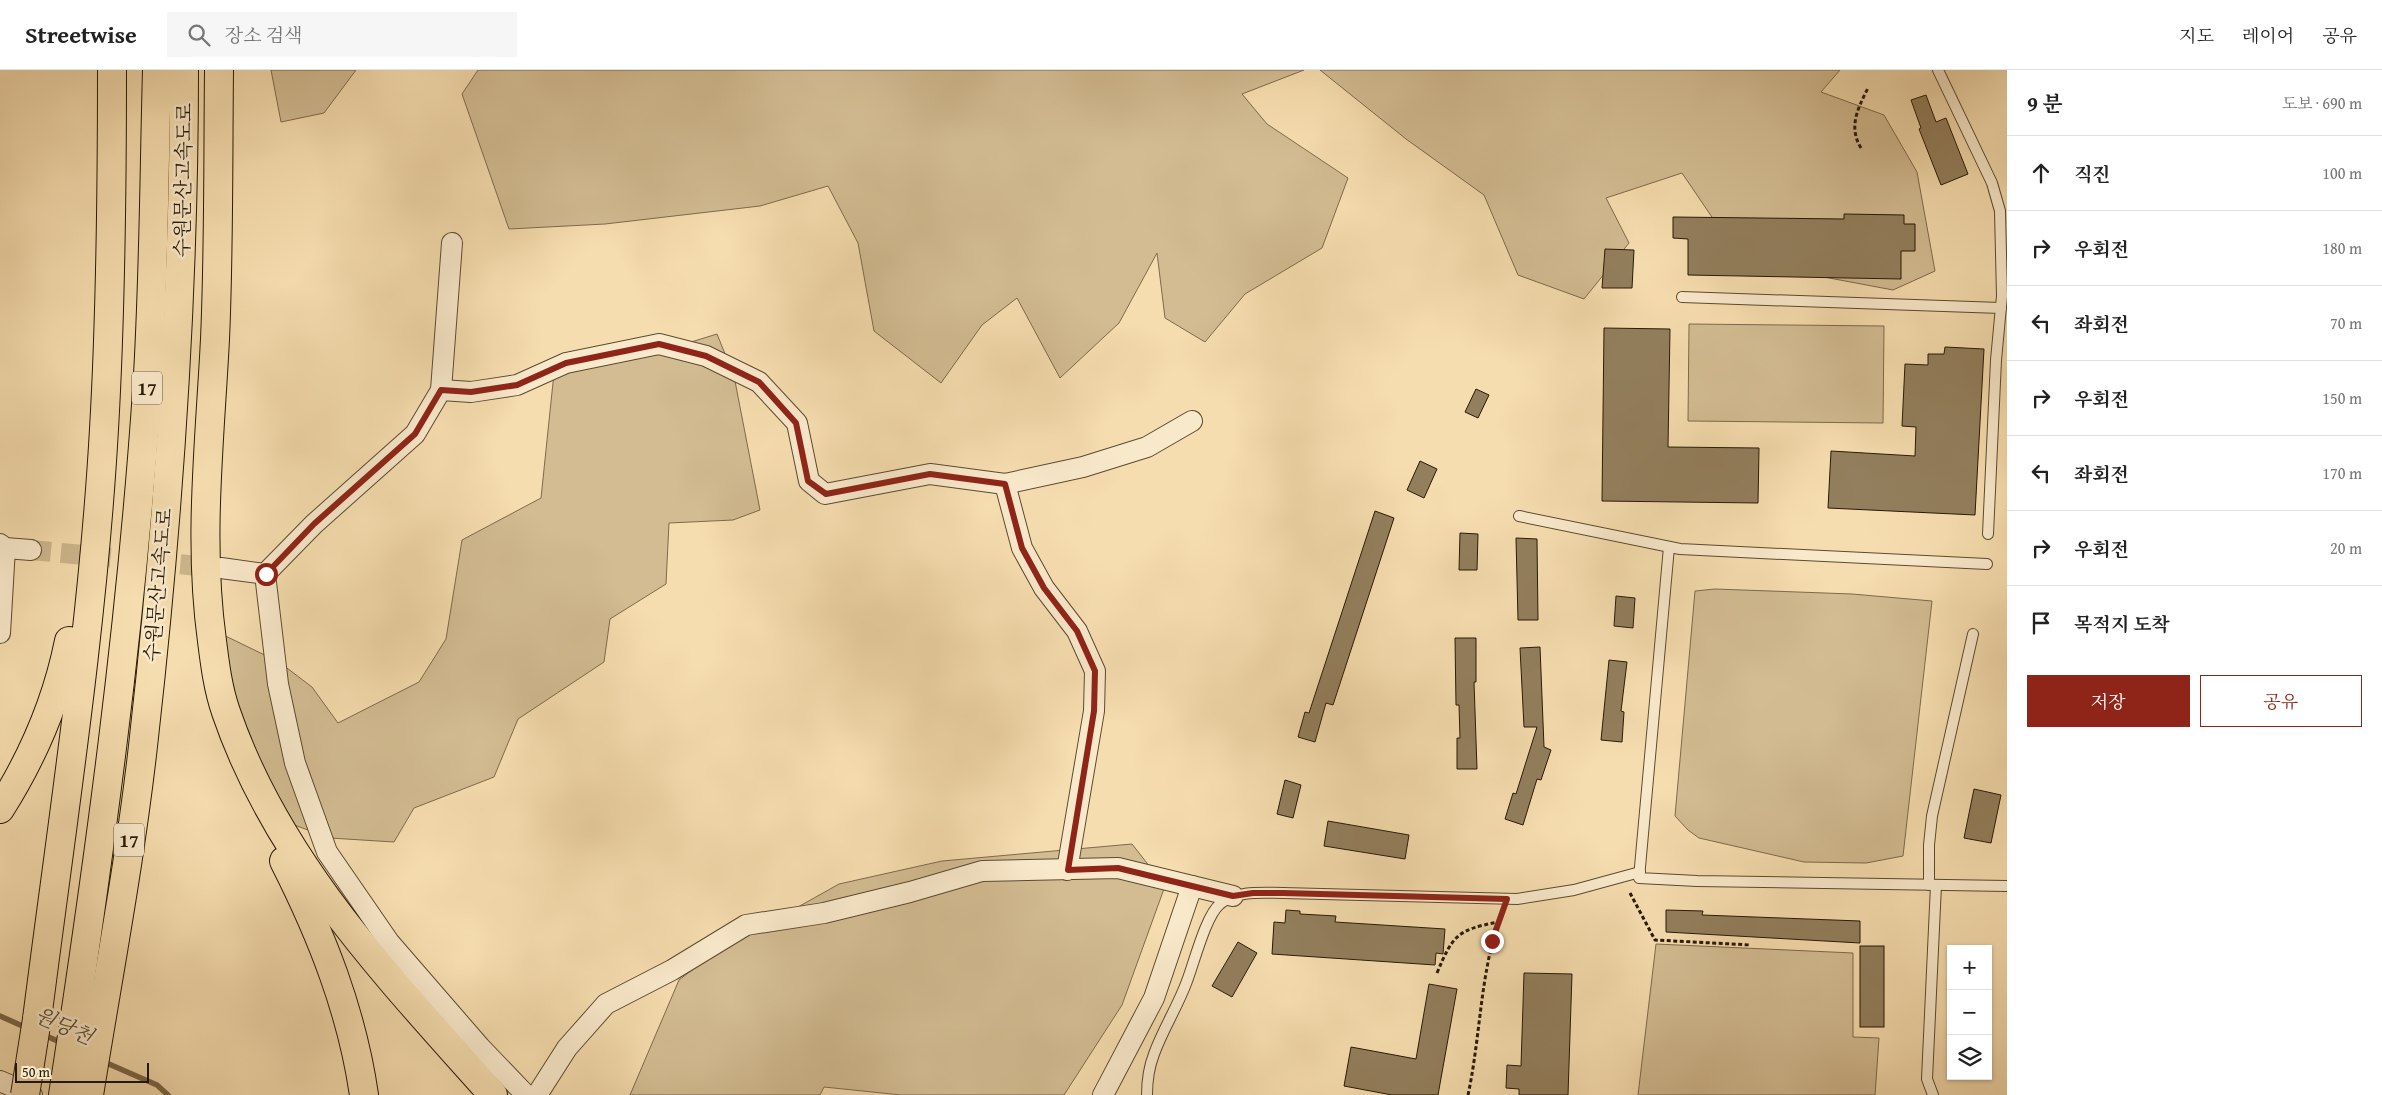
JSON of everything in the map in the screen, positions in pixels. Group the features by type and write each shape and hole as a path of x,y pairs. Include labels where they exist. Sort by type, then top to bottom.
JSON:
{"highway":[{"path":"25,1095 37,1019 76,710 104,430 112,224 112,70"},
{"name":"수원문산고속도로","path":"63,1095 110,769 132,578 147,388 157,70"},
{"name":"수원문산고속도로","path":"89,1095 144,739 163,536 182,270 184,70"},
{"path":"219,70 215,337 206,547 208,612 216,672 230,736 242,773 262,819 322,942 338,981 351,1026 364,1095"},
{"path":"0,809 18,781 40,735 57,692 65,662 81,578 104,430"},
{"path":"224,709 253,780 275,821 317,886 361,943 493,1095"}],"street":[{"path":"266,574 314,524 415,434 441,390 452,243"},
{"path":"441,390 471,392 517,385 566,363 659,344 706,356 759,382 796,423 808,481 826,494 930,474 1005,484 1082,467 1148,447 1192,421"},
{"path":"1005,484 1022,548 1044,588 1077,631 1095,671 1094,711 1068,870"},
{"path":"0,633 2,546 32,550"},
{"path":"221,568 266,574"},
{"path":"266,574 278,684 295,763 327,852 389,942 480,1048 526,1095"},
{"path":"537,1095 566,1048 606,1004 672,970 746,925 824,913 910,892 982,871 1118,868 1233,896"},
{"path":"1103,1095 1154,998 1192,886"},
{"path":"0,1081 32,1095"}],"lane":[{"path":"1938,70 1984,164 2000,211 2002,236 2002,348 1988,534"},
{"path":"1682,297 2001,308"},
{"path":"1519,516 1669,547 1704,551 1987,564"},
{"path":"1669,547 1640,878 1688,881 2007,886"},
{"path":"1934,1095 1927,1079 1932,885 1928,845 1932,816 1973,634"},
{"path":"1147,1095 1147,1081 1154,1054 1187,981 1205,929 1219,904 1233,896 1253,893 1283,893 1507,899 1574,890 1640,872"}],"path":[{"path":"1861,148 1856,141 1854,124 1856,112 1868,88"},
{"path":"1630,893 1655,940 1751,945"},
{"path":"1468,1095 1474,1067 1492,941 1507,899"},
{"path":"1437,974 1452,942 1461,933 1471,927 1498,922"}],"shaded area":[{"path":"271,70 356,70 324,113 281,122"},
{"path":"478,70 1304,70 1242,94 1267,124 1348,178 1322,248 1245,294 1205,342 1165,318 1157,253 1119,323 1060,378 1017,298 982,325 941,383 874,331 858,243 828,186 760,206 605,224 509,229 462,94"},
{"path":"1320,70 1840,70 1821,92 1884,115 1917,172 1935,271 1893,290 1792,271 1720,229 1682,173 1606,198 1629,243 1584,299 1518,275 1484,195 1406,139"},
{"path":"1689,324 1884,326 1883,423 1688,421"},
{"path":"717,334 734,376 760,510 733,520 669,523 666,584 610,619 604,662 518,719 494,777 414,808 394,842 330,838 286,822 253,759 207,627 279,662 312,687 338,723 419,682 446,639 462,540 541,498 554,373 636,359"},
{"path":"1715,589 1852,594 1932,601 1903,856 1866,863 1804,862 1699,838 1688,830 1675,816 1695,591"},
{"path":"1132,844 1165,886 1122,1005 1064,1095 901,1095 824,1087 820,1095 630,1095 679,980 709,957 839,884 942,861"},
{"path":"1656,944 1853,953 1853,1037 1879,1038 1875,1095 1638,1095"}],"building":[{"path":"1926,95 1936,122 1946,118 1968,174 1941,185 1919,129 1921,128 1911,100"},
{"path":"1844,214 1904,215 1904,224 1915,224 1915,251 1901,251 1901,279 1688,275 1688,239 1673,238 1673,217 1844,219"},
{"path":"1605,249 1634,250 1632,288 1602,288"},
{"path":"1604,328 1670,329 1668,447 1759,448 1758,503 1602,501"},
{"path":"1945,347 1984,349 1975,515 1828,508 1831,451 1915,456 1916,427 1902,426 1905,364 1928,365 1928,354 1944,354"},
{"path":"1476,389 1489,395 1478,418 1465,412"},
{"path":"1420,461 1437,469 1424,498 1407,490"},
{"path":"1375,511 1394,518 1333,705 1326,703 1315,742 1298,737 1305,712 1309,713"},
{"path":"1460,533 1478,534 1477,570 1459,570"},
{"path":"1516,538 1537,539 1538,620 1518,620"},
{"path":"1616,596 1635,598 1633,628 1614,626"},
{"path":"1455,638 1476,638 1476,682 1474,682 1477,769 1457,769 1457,738 1460,738 1459,705 1456,705"},
{"path":"1540,647 1544,747 1551,750 1541,780 1537,779 1523,825 1505,819 1513,793 1516,794 1537,727 1524,727 1520,648"},
{"path":"1609,660 1627,662 1621,711 1624,712 1622,742 1601,740"},
{"path":"1285,780 1301,785 1293,818 1277,814"},
{"path":"1974,789 2001,795 1991,843 1964,838"},
{"path":"1328,821 1409,835 1405,859 1324,846"},
{"path":"1286,910 1300,911 1300,914 1336,916 1335,922 1445,929 1443,954 1436,953 1435,965 1272,954 1274,922 1285,923"},
{"path":"1666,910 1703,911 1702,915 1860,921 1860,943 1666,932"},
{"path":"1238,942 1257,953 1232,997 1212,986"},
{"path":"1860,946 1884,946 1884,1027 1860,1027"},
{"path":"1524,973 1572,974 1568,1095 1519,1095 1519,1089 1506,1088 1507,1065 1521,1066"},
{"path":"1429,984 1457,989 1438,1095 1392,1095 1344,1086 1351,1047 1416,1059"}],"waterway":[{"name":"원당천","path":"0,1016 27,1028"},
{"name":"원당천","path":"42,1034 64,1044"},
{"name":"원당천","path":"102,1061 157,1085 168,1095"}],"tunnel":[{"path":"31,550 219,568"}],"route":[{"path":"266,574 314,524 415,434 441,390 471,392 517,385 566,363 659,344 706,356 759,382 796,423 808,481 826,494 930,474 1005,484 1022,548 1044,588 1077,631 1095,671 1094,711 1068,870 1118,868 1233,896 1253,893 1283,893 1507,899 1492,941"}]}
